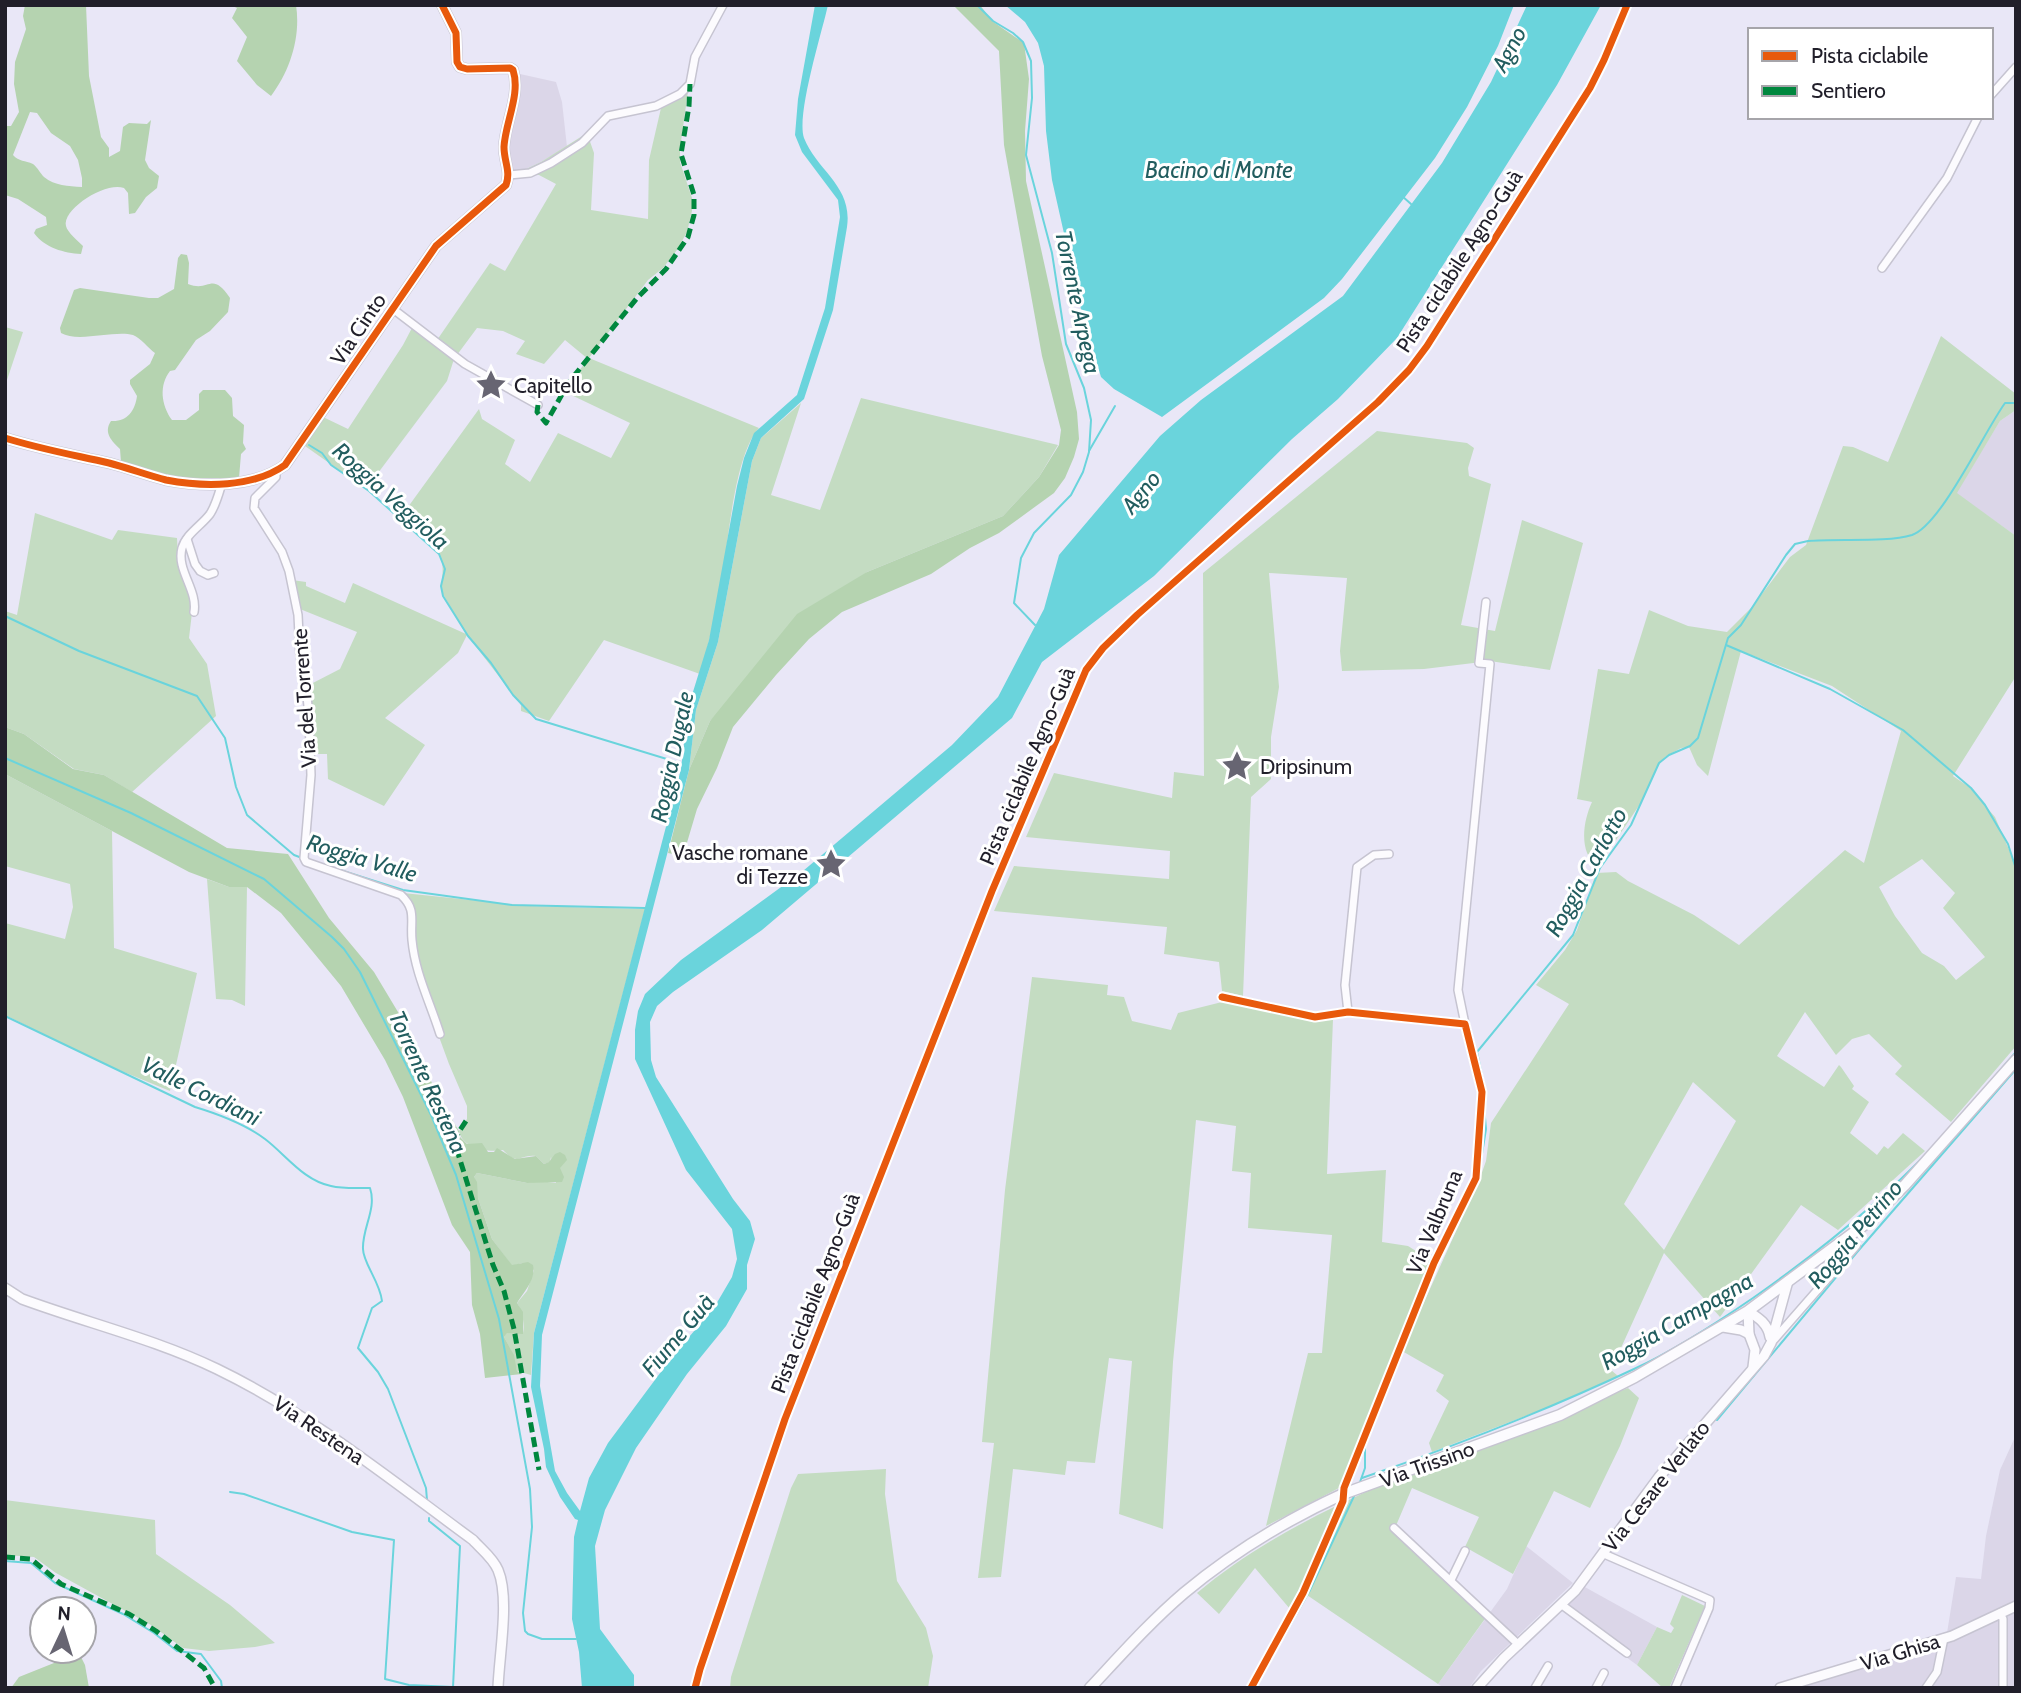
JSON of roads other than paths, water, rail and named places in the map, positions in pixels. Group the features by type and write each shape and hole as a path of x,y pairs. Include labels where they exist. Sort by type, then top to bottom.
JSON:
{"main road":[{"path":"1723,1327 1864,1225 1905,1185 2016,1060"},
{"name":"Via Trissino","path":"1090,1688 1184,1593 1243,1548 1311,1508 1560,1415 1635,1377 1723,1327"}],"street":[{"path":"442,5 456,33 457,62 460,67 510,68 513,71 515,86 505,141 509,175 530,173 551,163 582,143 608,116 656,106 680,94 690,84 695,57 723,5"},
{"path":"1993,93 2016,68"},
{"path":"1882,268 1947,178 1977,119"},
{"name":"Via Cinto","path":"276,472 292,458 443,238 499,192 506,185 509,175"},
{"name":"Via Cinto","path":"393,310 489,380 538,405"},
{"path":"5,438 47,451 188,483 249,481 276,472"},
{"name":"Via del Torrente","path":"276,472 276,477 254,498 254,508 282,552 289,571 298,615 300,655 306,684 310,730 310,775 304,858 306,862 401,895 409,902 417,967 440,1034"},
{"path":"194,612 195,603 181,551 187,539 211,513 222,483"},
{"path":"187,539 200,571 208,575 214,573"},
{"name":"Via Valbruna","path":"1251,1688 1303,1593 1343,1501 1343,1494 1434,1263 1476,1178 1482,1092 1458,990 1490,664 1479,663 1486,602"},
{"path":"1348,1012 1345,985 1357,867 1374,855 1389,854"},
{"path":"1222,997 1315,1017 1348,1012 1465,1024"},
{"name":"Via Cesare Verlato","path":"1477,1688 1562,1605 1604,1554 1659,1476 1856,1246 1848,1237"},
{"name":"Via Cesare Verlato","path":"1771,1343 1788,1281"},
{"name":"Via Restena","path":"5,1288 29,1302 182,1354 267,1395 299,1414 473,1540 492,1559 503,1588 498,1688"},
{"path":"1748,1311 1769,1329 1771,1343"},
{"path":"1748,1311 1749,1334 1755,1350 1752,1368"},
{"path":"1723,1327 1749,1334"},
{"path":"1394,1528 1519,1646"},
{"path":"1451,1580 1465,1551"},
{"path":"1604,1554 1710,1600 1710,1608 1675,1688"},
{"path":"1562,1605 1627,1653"},
{"name":"Via Ghisa","path":"1780,1688 1944,1638 2016,1606"},
{"path":"2000,1613 2003,1619 2003,1688"},
{"path":"1926,1688 1937,1672 1944,1638"},
{"path":"1535,1688 1548,1665"},
{"path":"1595,1688 1604,1673"}],"water":[{"name":"Agno","path":"815,5 828,5 806,93 802,127 810,150 845,200 847,227 833,310 804,399 761,438 752,461 718,642 696,710 689,770 542,1335 540,1386 555,1471 580,1511 589,1478 608,1443 669,1361 715,1306 732,1277 737,1259 732,1229 686,1170 635,1059 635,1030 638,1011 645,994 681,960 803,871 952,745 998,697 1044,609 1059,555 1160,436 1201,400 1343,296 1442,163 1491,82 1527,5 1601,5 1557,85 1397,338 1338,399 1292,439 1154,576 1042,662 1012,718 762,930 657,1006 650,1022 651,1060 656,1077 733,1199 750,1221 755,1239 747,1265 747,1289 726,1326 687,1374 636,1448 605,1510 595,1546 600,1629 634,1675 634,1688 582,1688 579,1652 572,1619 574,1537 578,1520 560,1497 546,1467 531,1387 534,1333 681,769 688,708 709,640 744,458 754,433 797,395 825,308 840,217 838,200 802,152 795,135 798,99"},
{"name":"Bacino di Monte","path":"1005,5 1514,5 1498,46 1467,107 1435,158 1342,279 1324,298 1162,417 1114,389 1101,377 1083,318 1052,180 1046,131 1044,66 1038,43 1025,22"}],"waterway":[{"name":"Torrente Arpega","path":"977,5 993,21 1023,42 1031,61 1032,98 1026,155 1052,253 1066,344 1084,388 1091,420 1089,452 1083,472 1071,495 1034,533 1021,558 1014,603 1035,625"},
{"path":"1402,196 1411,204"},
{"name":"Roggia Carlotto","path":"1483,1080 1477,1052 1573,935 1600,868 1631,825 1659,763 1669,755 1690,746 1698,738 1728,638 1741,625 1786,555 1795,544 1808,541 1889,539 1912,535 1923,528 1949,496 2005,403 2016,403"},
{"path":"1089,451 1115,406"},
{"name":"Roggia Veggiola","path":"309,445 322,453 331,465 369,491 439,554 445,569 441,586 443,596 468,636 513,695 536,719 683,764"},
{"name":"Roggia Valle","path":"5,616 79,651 197,696 225,738 236,787 247,815 294,855 302,858"},
{"name":"Roggia Campagna","path":"1726,645 1830,689 1903,730 1971,788 1985,805 2008,844 2016,869"},
{"name":"Torrente Restena","path":"5,758 131,813 264,879 332,937 360,972 431,1115 456,1175 499,1319 530,1489 532,1527 523,1613 525,1631 542,1639 576,1639"},
{"name":"Roggia Valle","path":"340,870 403,890 512,905 645,908"},
{"name":"Valle Cordiani","path":"5,1016 195,1107 249,1129 265,1139 312,1179 340,1188 370,1188 372,1203 363,1249 382,1301 372,1308 358,1348 388,1389 426,1488 427,1500"},
{"name":"Roggia Campagna","path":"1991,1081 2016,1052"},
{"name":"Roggia Petrino","path":"1717,1420 1858,1251 2016,1069"},
{"name":"Roggia Carlotto","path":"1481,1160 1486,1129 1484,1106"},
{"name":"Roggia Campagna","path":"1362,1478 1533,1414 1649,1362 1680,1345 1753,1298 1824,1246 1869,1209 1932,1148"},
{"name":"Roggia Carlotto","path":"1360,1482 1365,1468 1365,1447"},
{"path":"230,1492 244,1494 352,1532 394,1540 385,1679 409,1685 453,1687"},
{"name":"Roggia Carlotto","path":"1279,1645 1309,1592 1355,1494"},
{"name":"Valle Cordiani","path":"429,1518 429,1521 460,1546 453,1687"},
{"path":"5,1561 31,1563 55,1583 123,1614 177,1651 201,1654 221,1681 222,1688"}],"place":[{"name":"Capitello","path":"491,385"},
{"name":"Dripsinum","path":"1237,766"},
{"name":"Vasche romane di Tezze","path":"831,864"}],"water label":[{"name":"Roggia Dugale","path":"672,757"},
{"name":"Fiume Guà","path":"678,1335"}]}
